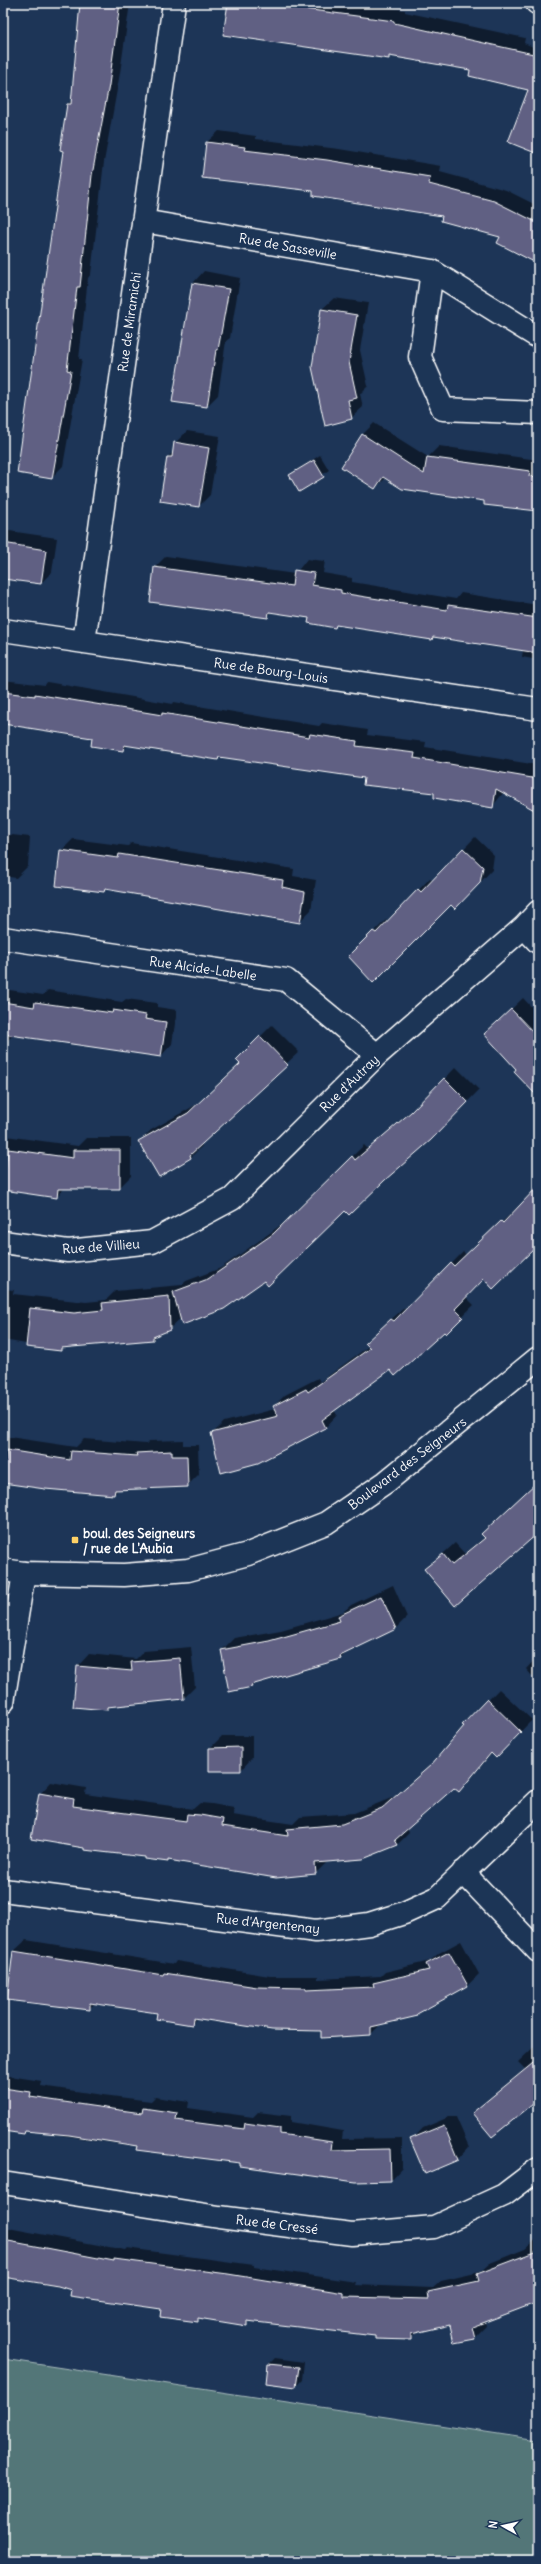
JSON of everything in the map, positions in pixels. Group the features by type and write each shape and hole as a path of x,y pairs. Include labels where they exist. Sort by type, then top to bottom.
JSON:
{"street":[{"name":"Rue de Miramichi","path":"84,642 174,3"},
{"name":"Rue de Sasseville","path":"143,221 432,271 538,337"},
{"path":"432,271 420,357 443,409 538,413"},
{"name":"Rue de Bourg-Louis","path":"3,630 538,709"},
{"name":"Rue d'Autray","path":"152,1242 232,1199 377,1055 533,927"},
{"name":"Rue Alcide-Labelle","path":"3,938 286,980 377,1055"},
{"name":"Rue de Villieu","path":"3,1242 68,1251 152,1242"},
{"name":"Boulevard des Seigneurs","path":"13,1572 124,1575 188,1570 248,1554 326,1523 386,1482 538,1358"},
{"path":"3,1702 13,1572"},
{"name":"Rue d'Argentenay","path":"3,1890 316,1931 369,1924 404,1913 437,1898 538,1801"},
{"path":"463,1872 538,1951"},
{"name":"Rue de Cressé","path":"3,2183 219,2217 352,2234 434,2227 504,2195 538,2169"}],"green space":[{"path":"3,2359 538,2440 538,2561 3,2561"}],"building":[{"path":"80,3 120,3 109,85 92,175 80,287 77,287 67,370 71,371 52,479 17,473 63,151 60,150 67,104 71,104"},
{"path":"228,3 259,3 394,21 394,23 538,55 538,154 508,142 528,90 469,76 470,70 389,56 389,59 223,35"},
{"path":"206,142 245,147 244,150 327,160 430,177 429,184 494,201 538,223 538,264 497,243 500,237 441,221 442,216 313,196 313,191 202,178"},
{"path":"192,283 229,289 218,350 216,350 207,407 172,402"},
{"path":"321,309 357,315 349,362 357,398 348,400 352,419 325,426 312,367"},
{"path":"362,434 424,474 427,457 530,471 529,476 538,477 538,511 484,505 484,501 402,489 383,477 375,489 341,467"},
{"path":"174,442 209,448 199,507 160,501 167,457 172,457"},
{"path":"314,460 324,477 299,492 289,475"},
{"path":"3,543 46,550 41,584 3,579"},
{"path":"154,567 292,586 294,570 314,573 312,585 341,590 341,593 447,610 448,605 538,618 538,653 433,637 432,640 336,625 335,628 308,623 309,618 269,612 268,618 150,602"},
{"path":"3,692 35,696 35,694 309,737 310,734 357,741 356,746 415,753 414,758 538,779 538,812 496,789 493,808 434,798 434,793 363,785 364,778 219,757 218,760 124,745 123,751 91,746 92,738 3,724"},
{"path":"463,848 483,867 480,883 455,909 451,905 373,983 348,956 373,931 376,933 418,889 421,892"},
{"path":"60,850 118,858 119,854 283,880 282,887 305,892 300,923 105,889 104,892 56,886"},
{"path":"3,1002 34,1007 35,1002 112,1013 113,1010 146,1015 145,1019 166,1022 161,1057 3,1034"},
{"path":"511,1009 538,1037 538,1097 514,1072 516,1069 484,1034"},
{"path":"260,1036 288,1065 190,1155 191,1158 159,1177 138,1141 188,1113 240,1064 236,1060"},
{"path":"444,1078 468,1102 431,1140 385,1180 349,1215 345,1211 268,1286 264,1281 224,1309 182,1325 173,1292 208,1279 273,1234 352,1156 355,1160 411,1112"},
{"path":"8,1149 73,1158 73,1150 120,1150 120,1189 58,1189 57,1198 3,1190"},
{"path":"538,1186 538,1245 493,1289 484,1279 455,1309 463,1317 446,1334 444,1332 395,1376 390,1370 322,1420 326,1428 258,1463 221,1473 211,1433 278,1416 273,1406 306,1389 308,1392 370,1348 365,1343 391,1319 394,1321 451,1263 454,1266 501,1221 503,1223"},
{"path":"169,1296 170,1330 153,1337 153,1340 61,1348 61,1351 26,1347 30,1308 74,1313 103,1310 102,1303"},
{"path":"7,1450 70,1460 71,1451 137,1456 136,1453 172,1451 172,1456 187,1456 188,1487 115,1490 114,1495 45,1489 3,1483"},
{"path":"538,1481 538,1533 455,1606 424,1569 443,1554 452,1565 485,1538 481,1534"},
{"path":"381,1596 396,1629 340,1656 341,1659 251,1685 252,1687 229,1692 221,1650 269,1641 340,1621 338,1616"},
{"path":"180,1658 184,1699 107,1707 107,1710 73,1707 77,1666 132,1671 131,1662"},
{"path":"487,1699 521,1732 496,1758 491,1753 459,1792 454,1788 395,1840 398,1845 363,1859 315,1863 316,1874 276,1878 168,1860 168,1862 145,1859 145,1857 84,1850 84,1848 31,1839 39,1793 74,1799 73,1806 186,1821 187,1814 200,1815 223,1819 222,1826 288,1836 287,1829 342,1824 382,1808 431,1765 464,1726 462,1725"},
{"path":"241,1747 241,1771 209,1771 209,1748"},
{"path":"13,1951 163,1975 164,1973 257,1987 306,1988 306,1990 374,1987 373,1983 429,1970 426,1964 449,1952 468,1986 417,2014 418,2016 371,2027 371,2035 321,2038 321,2031 272,2030 193,2018 192,2025 156,2019 157,2013 90,2003 90,2010 7,2000"},
{"path":"538,2059 538,2100 492,2137 472,2113"},
{"path":"3,2088 31,2092 30,2097 91,2106 142,2113 143,2108 177,2113 176,2120 244,2129 245,2123 280,2128 280,2134 332,2142 331,2150 390,2149 391,2181 356,2182 240,2166 240,2163 136,2150 137,2146 69,2135 25,2131 24,2134 3,2131"},
{"path":"444,2125 458,2160 425,2174 410,2139"},
{"path":"3,2240 114,2261 114,2259 228,2274 344,2293 344,2297 429,2299 428,2292 479,2281 477,2274 538,2251 538,2302 472,2327 475,2339 454,2343 450,2325 411,2334 411,2340 375,2339 375,2336 247,2321 247,2326 198,2318 198,2322 160,2317 161,2309 70,2296 71,2290 58,2286 3,2277"},
{"path":"268,2364 299,2367 296,2387 266,2383"}],"place":[{"name":"boul. des Seigneurs / rue de L'Aubia","path":"75,1540"}]}
